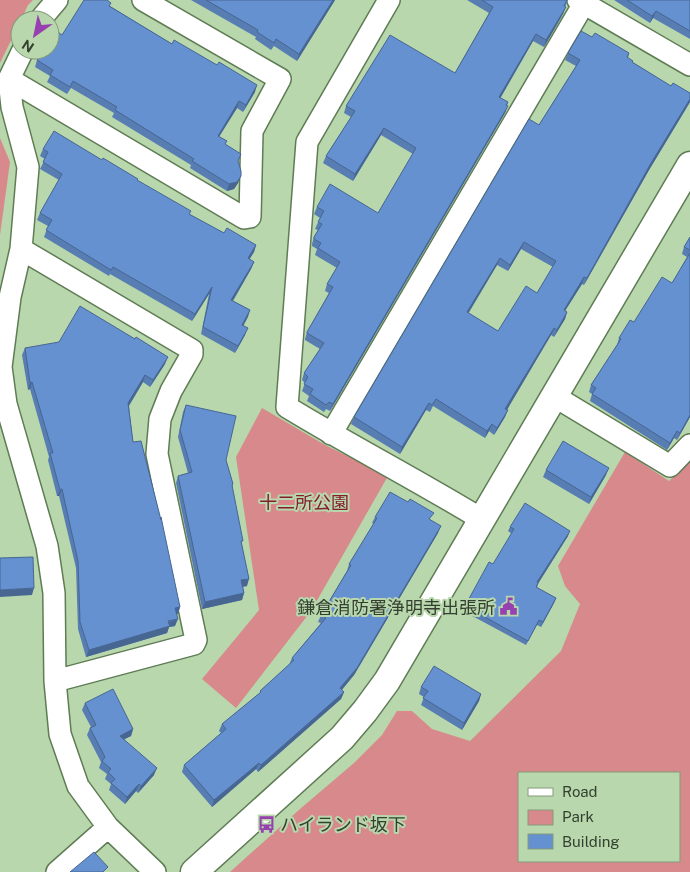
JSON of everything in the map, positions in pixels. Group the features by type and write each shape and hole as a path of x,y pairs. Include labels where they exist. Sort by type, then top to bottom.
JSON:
{"street":[{"path":"48,10 57,0"},
{"path":"9,80 244,218 250,217 252,131 280,79 143,0"},
{"path":"390,0 307,142 287,407 481,519"},
{"path":"331,434 583,1 690,65"},
{"path":"18,60 9,80 12,107 28,167 21,249 10,297 1,367 6,404 47,546 54,593 55,681 60,734 78,786 108,827 155,872"},
{"path":"194,872 342,738 387,681 690,165"},
{"path":"21,249 192,350 192,354 171,391 160,419 157,454 196,640 194,644 55,681"},
{"path":"554,396 670,466 690,445"},
{"path":"57,872 108,827"}],"green space":[{"path":"0,0 33,0 26,10 10,10 10,42 0,63"},
{"path":"0,138 10,162 0,235"},
{"name":"十二所公園","path":"262,408 325,445 388,476 311,611 236,708 202,679 259,610 236,457"},
{"path":"625,452 669,481 690,461 690,872 230,872 354,763 382,735 397,711 412,711 432,729 470,741 561,651 580,604 565,586 558,566"}],"building":[{"path":"84,0 107,0 111,3 109,6 172,44 174,40 217,65 219,62 257,85 246,105 239,101 218,136 227,141 225,144 241,154 238,161 241,176 237,182 229,184 192,161 194,159 115,110 117,107 73,81 70,87 50,75 53,70 37,60 60,60 60,34 62,35"},
{"path":"206,0 333,0 299,54 276,39 274,43 257,32 258,30"},
{"path":"482,0 567,0 564,6 566,7 546,40 536,34 499,97 508,102 506,105 508,106 333,404 329,402 326,405 310,394 313,389 304,384 308,377 304,373 324,343 307,332 333,287 327,284 340,262 318,248 321,243 314,239 322,224 318,222 324,211 317,207 330,184 378,213 416,148 384,128 355,174 326,156 355,111 346,106 390,35 455,73 493,7"},
{"path":"627,0 690,0 690,31 656,11 652,16"},
{"path":"581,31 592,37 595,33 629,53 627,57 632,62 671,86 673,83 690,93 690,99 651,163 587,278 584,277 564,310 567,312 557,330 554,328 505,409 508,410 497,428 492,424 487,431 436,399 432,405 429,403 402,447 354,417 529,119 539,125 580,60 568,53","holes":["524,242 556,261 537,293 526,286 498,331 467,312 500,258 510,265"]},
{"path":"54,131 191,211 189,214 224,233 227,228 256,245 248,258 254,262 231,300 250,310 242,325 248,328 238,346 203,327 212,287 195,314 113,267 111,270 46,230 52,220 40,213 62,174 43,162 48,152 43,149"},
{"path":"690,237 690,250 684,247"},
{"path":"690,253 690,415 680,433 677,431 670,443 592,394 596,388 591,385 621,339 619,338 630,320 634,322 662,277 672,283"},
{"path":"80,306 168,357 153,380 145,375 128,403 133,442 141,441 161,520 161,517 180,607 175,608 178,619 168,621 170,626 89,650 80,622 78,561 62,489 60,490 50,453 53,453 32,382 30,383 25,348 59,342"},
{"path":"186,405 236,416 226,460 233,484 243,541 241,541 249,579 241,580 244,593 205,602 178,476 192,472 180,430"},
{"path":"563,441 609,468 591,497 546,470"},
{"path":"390,492 408,502 410,499 434,513 429,519 441,526 357,668 340,688 344,692 261,765 259,763 214,800 184,765 226,729 222,724 261,692 294,660 292,658 326,618 321,615 351,565 349,564 377,518 375,517"},
{"path":"525,503 570,531 537,582 536,587 556,598 543,622 539,620 528,641 465,606 489,562 493,564 514,529 510,527"},
{"path":"33,557 34,588 0,590 0,558"},
{"path":"434,666 481,694 464,723 423,698 428,691 421,687"},
{"path":"113,689 133,729 120,736 157,768 141,786 139,784 127,797 111,783 115,779 108,772 111,769 102,761 105,757 90,728 96,725 85,703"},
{"path":"94,852 108,867 103,872 70,872"}],"place":[{"name":"鎌倉消防署浄明寺出張所","path":"509,607"},
{"name":"ハイランド坂下","path":"266,824"}]}
